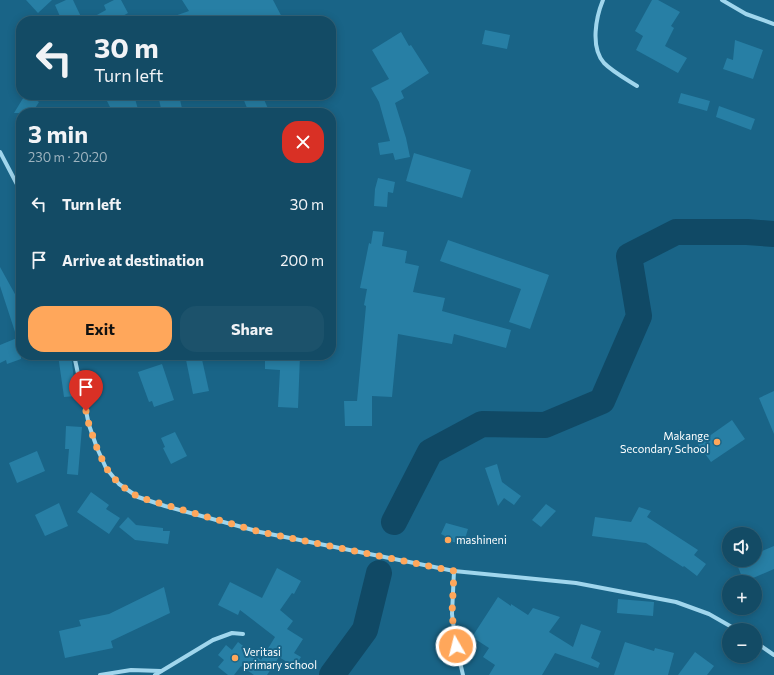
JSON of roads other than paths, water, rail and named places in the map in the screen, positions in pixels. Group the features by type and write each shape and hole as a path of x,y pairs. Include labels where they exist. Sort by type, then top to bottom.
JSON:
{"street":[{"path":"603,0 596,28 598,50 604,62 637,86"},
{"path":"722,0 746,14 774,24"},
{"path":"0,152 16,182"},
{"path":"75,360 89,425 106,468 119,484 138,497 260,532 454,571 576,583 676,602 709,614 725,623"},
{"path":"454,571 452,614 456,646 463,675"},
{"path":"155,675 213,640 232,633 243,634"},
{"path":"762,647 774,655"},
{"path":"100,675 131,670 162,671"}],"waterway":[{"path":"394,522 430,452 482,424 545,425 602,401 639,316 629,256 676,232 747,232 774,234"},
{"path":"332,675 365,630 379,573"}],"place":[{"name":"Makange Secondary School","path":"717,442"},
{"name":"mashineni","path":"448,540"},
{"name":"Veritasi primary school","path":"235,658"}]}
